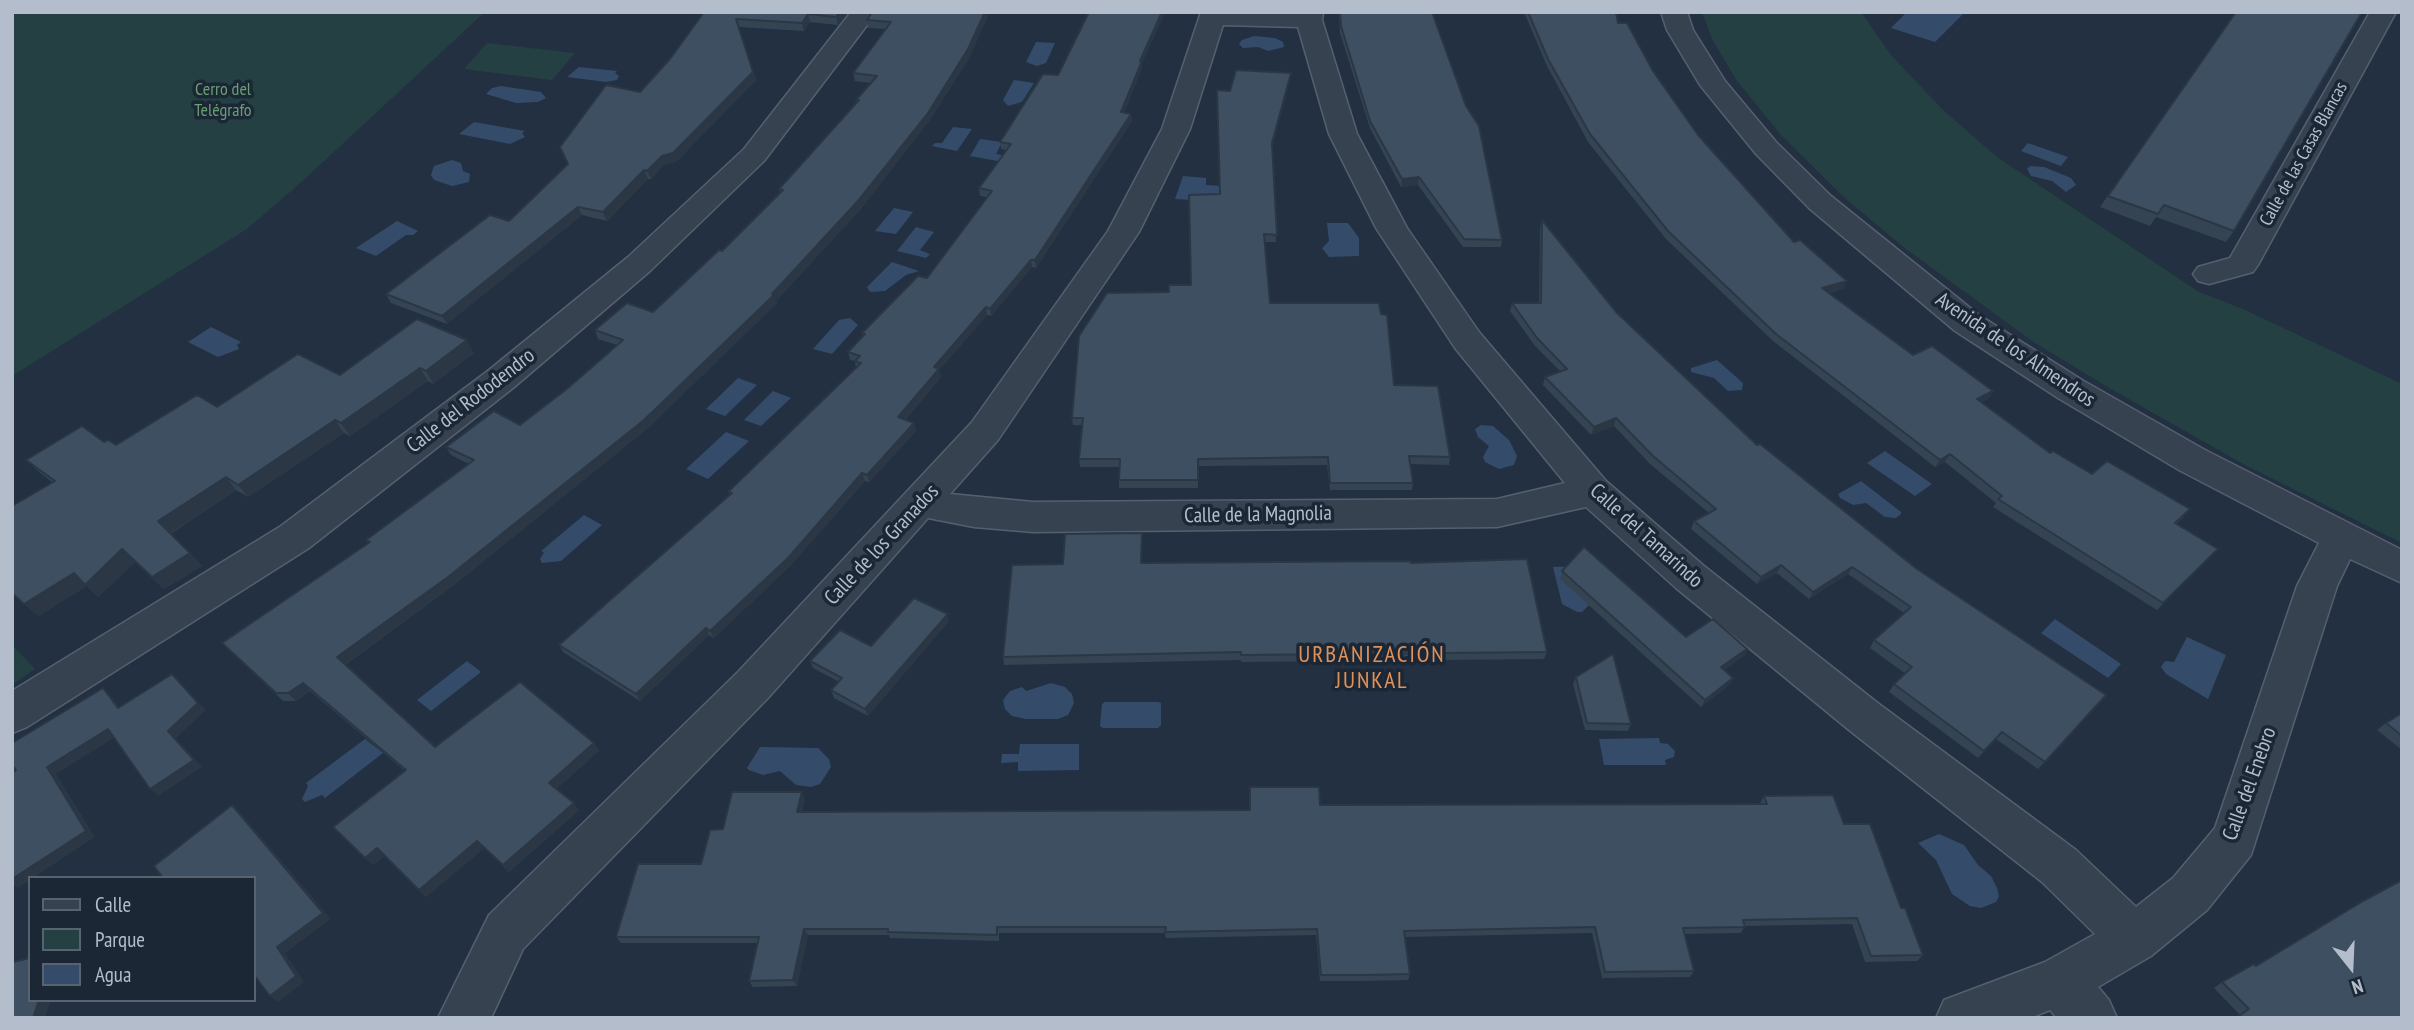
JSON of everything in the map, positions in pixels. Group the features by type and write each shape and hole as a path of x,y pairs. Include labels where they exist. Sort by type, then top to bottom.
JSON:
{"street":[{"name":"Calle del Rododendro","path":"12,714 295,537 501,379 639,264 754,155 835,54 864,12"},
{"name":"Avenida de los Almendros","path":"1674,12 1680,30 1714,85 1766,148 1819,202 1967,323 2070,389 2181,454 2402,568"},
{"name":"Calle de las Casas Blancas","path":"2209,274 2242,265 2382,12"},
{"path":"1214,15 1309,16"},
{"name":"Calle de los Granados","path":"464,1018 506,932 753,685 985,431 1124,232 1176,129 1214,15"},
{"name":"Calle del Tamarindo","path":"1309,16 1343,134 1392,228 1467,340 1593,491 1690,577 1853,708 2059,866 2134,939"},
{"name":"Calle de la Magnolia","path":"922,503 974,513 1034,517 1497,513 1593,491"},
{"name":"Calle del Enebro","path":"1962,1018 2075,1000 2134,939 2190,894 2234,840 2317,586 2341,538"}],"green space":[{"name":"Cerro del Telégrafo","path":"12,12 485,12 247,229 12,376"},
{"path":"1702,12 1861,12 1891,55 1944,111 1997,157 2199,292 2243,309 2402,384 2402,543 2245,465 2111,389 2035,343 1906,249 1848,201 1782,136 1737,81 1713,41"},
{"path":"487,43 575,53 552,80 464,69"},
{"path":"12,645 35,669 12,685"}],"water":[{"path":"1907,12 1965,12 1935,42 1891,28"},
{"path":"1254,36 1275,38 1283,42 1284,47 1268,51 1258,47 1243,48 1239,44 1242,40"},
{"path":"1036,42 1055,43 1046,63 1037,66 1026,62"},
{"path":"579,67 617,71 615,73 619,76 617,80 606,82 567,77"},
{"path":"1014,80 1034,83 1022,102 1008,106 1003,100"},
{"path":"501,86 541,92 546,98 538,102 516,103 486,94 492,88"},
{"path":"474,122 525,131 522,133 525,137 510,144 459,134"},
{"path":"953,127 972,129 957,151 932,146 942,143"},
{"path":"980,139 1002,142 996,154 1012,157 1008,163 970,156"},
{"path":"2028,143 2068,157 2061,166 2021,151"},
{"path":"452,160 461,163 463,171 470,174 469,182 452,186 434,180 431,175 434,166"},
{"path":"2030,166 2044,167 2071,178 2076,185 2066,192 2052,181 2031,176 2027,169"},
{"path":"1183,176 1206,178 1206,185 1221,186 1221,198 1207,201 1175,199"},
{"path":"894,208 913,212 896,234 875,231"},
{"path":"397,221 418,231 413,235 406,235 376,256 356,248"},
{"path":"1327,223 1348,223 1359,238 1359,256 1329,257 1322,248 1329,241"},
{"path":"916,227 934,232 920,250 930,254 926,258 897,251"},
{"path":"892,262 919,271 906,275 885,291 870,292 867,287"},
{"path":"850,318 858,325 832,354 813,349 839,320"},
{"path":"211,327 241,342 237,345 239,349 218,357 188,342"},
{"path":"1717,360 1743,383 1742,390 1728,391 1714,378 1691,372 1691,368"},
{"path":"738,378 757,385 725,416 706,409"},
{"path":"773,391 791,398 761,426 744,420"},
{"path":"1481,425 1493,426 1509,440 1517,456 1514,465 1499,469 1485,462 1483,457 1489,446 1478,437 1475,429"},
{"path":"726,432 749,441 708,479 686,469"},
{"path":"1885,451 1932,484 1915,496 1867,463"},
{"path":"1861,481 1901,514 1896,518 1885,517 1866,503 1853,505 1840,498 1838,494"},
{"path":"584,515 602,525 561,561 542,563 540,559 544,552 541,551"},
{"path":"1584,566 1590,604 1582,612 1577,612 1562,604 1553,567"},
{"path":"2055,619 2121,664 2108,678 2041,633"},
{"path":"2187,637 2226,655 2208,699 2166,674 2161,667 2165,661 2174,662"},
{"path":"467,661 481,672 431,711 417,700"},
{"path":"1051,683 1065,687 1072,694 1074,703 1068,715 1058,719 1026,719 1012,716 1005,709 1003,700 1010,691 1022,687 1026,691"},
{"path":"1161,703 1161,725 1158,728 1103,728 1100,726 1102,704"},
{"path":"1659,738 1660,743 1668,744 1675,751 1674,757 1665,760 1666,765 1604,765 1599,739"},
{"path":"365,739 383,753 325,798 322,795 305,802 302,799 308,786 306,783"},
{"path":"1020,744 1079,744 1079,770 1018,771 1018,762 1001,763 1002,754 1019,754"},
{"path":"760,747 818,748 829,759 831,767 820,784 811,787 796,785 780,771 763,775 747,768"},
{"path":"1939,834 1964,845 1978,865 1991,876 1999,896 1996,902 1981,908 1970,906 1952,894 1936,860 1918,843"}],"building":[{"path":"704,12 840,12 836,17 808,14 802,23 736,19 753,72 673,153 662,156 647,171 644,170 603,212 578,207 442,316 386,294 490,215 509,221 568,164 560,147 606,85 640,92 670,59"},
{"path":"872,12 985,12 968,49 928,113 857,202 772,294 774,295 644,420 448,577 337,657 435,747 520,682 594,743 549,783 574,803 503,865 477,841 419,890 377,848 365,858 333,827 406,770 303,683 288,693 276,693 222,643 370,542 366,540 474,460 446,447 494,411 520,425 568,388 623,340 595,330 627,303 653,312 719,250 722,251 783,190 779,189 859,100 856,100 877,76 853,73 891,22 867,20"},
{"path":"1089,12 1162,12 1121,112 1131,114 1035,260 1031,260 990,309 986,307 934,367 939,369 898,417 914,423 867,475 862,473 788,558 710,631 706,628 636,694 559,645 732,493 728,492 861,363 855,361 860,356 848,352 865,334 862,333 918,276 927,278 992,191 979,188 1011,144 1000,142 1043,74 1058,75"},
{"path":"1340,12 1432,12 1466,106 1479,126 1502,240 1464,239 1419,177 1402,179 1370,121 1341,26"},
{"path":"1528,12 1616,12 1618,23 1627,23 1653,71 1698,135 1794,242 1800,240 1847,281 1822,288 1913,355 1932,346 1993,391 1977,399 2050,453 2053,451 2092,474 2107,461 2190,509 2175,523 2218,549 2163,603 1998,499 2002,496 1950,454 1940,460 1776,334 1668,231 1590,134 1548,59"},
{"path":"2236,12 2362,12 2234,231 2164,205 2158,214 2108,196"},
{"path":"1236,70 1291,73 1272,143 1277,235 1264,234 1270,303 1379,303 1381,314 1387,315 1394,385 1438,386 1450,457 1409,456 1413,483 1330,483 1328,457 1198,459 1198,480 1119,480 1120,459 1079,459 1083,418 1072,418 1079,336 1107,293 1169,292 1169,285 1191,285 1189,195 1220,194 1217,90 1230,91"},
{"path":"1542,220 1617,313 1757,445 1760,444 1917,569 2106,695 2045,762 2002,732 1984,751 1894,684 1912,667 1874,640 1911,607 1852,567 1813,592 1781,565 1761,577 1694,521 1716,509 1653,456 1616,418 1594,427 1545,377 1567,369 1537,338 1512,303 1541,303"},
{"path":"417,319 467,340 426,371 420,368 341,423 335,420 238,485 226,477 158,521 190,553 152,577 122,549 85,585 74,573 24,604 12,593 12,506 55,481 26,460 82,426 104,442 108,440 116,445 197,395 217,407 298,354 340,375"},
{"path":"1142,533 1141,563 1411,563 1527,559 1547,652 1241,655 1241,652 1003,657 1012,565 1063,564 1065,534"},
{"path":"1584,547 1686,637 1713,619 1747,649 1721,667 1733,678 1705,700 1562,571"},
{"path":"914,598 948,614 865,709 831,690 842,678 810,661 840,630 871,646"},
{"path":"1613,654 1631,724 1587,723 1576,677"},
{"path":"172,674 198,703 168,731 194,760 150,789 108,729 47,767 86,831 12,879 12,772 16,770 12,765 12,743 103,688 118,708"},
{"path":"2402,713 2402,736 2386,723"},
{"path":"1250,787 1319,787 1320,805 1767,804 1764,796 1833,795 1844,824 1870,824 1901,908 1905,908 1923,955 1871,956 1857,918 1743,920 1745,927 1683,928 1694,971 1605,972 1595,927 1404,931 1410,974 1366,975 1321,975 1317,929 1165,932 1166,927 997,927 997,935 888,932 888,929 804,929 793,980 749,981 759,937 616,937 638,864 701,864 710,830 723,829 732,792 802,792 797,812 1250,810"},
{"path":"232,805 323,913 277,947 296,976 270,996 256,978 256,876 162,876 154,866"},
{"path":"2402,880 2402,1018 2236,1018 2249,1009 2222,982 2254,964 2256,966"},
{"path":"28,958 28,1002 38,1002 33,1018 12,1018 12,962"}],"district":[{"name":"URBANIZACIÓN JUNKAL","path":"1372,668"}]}
